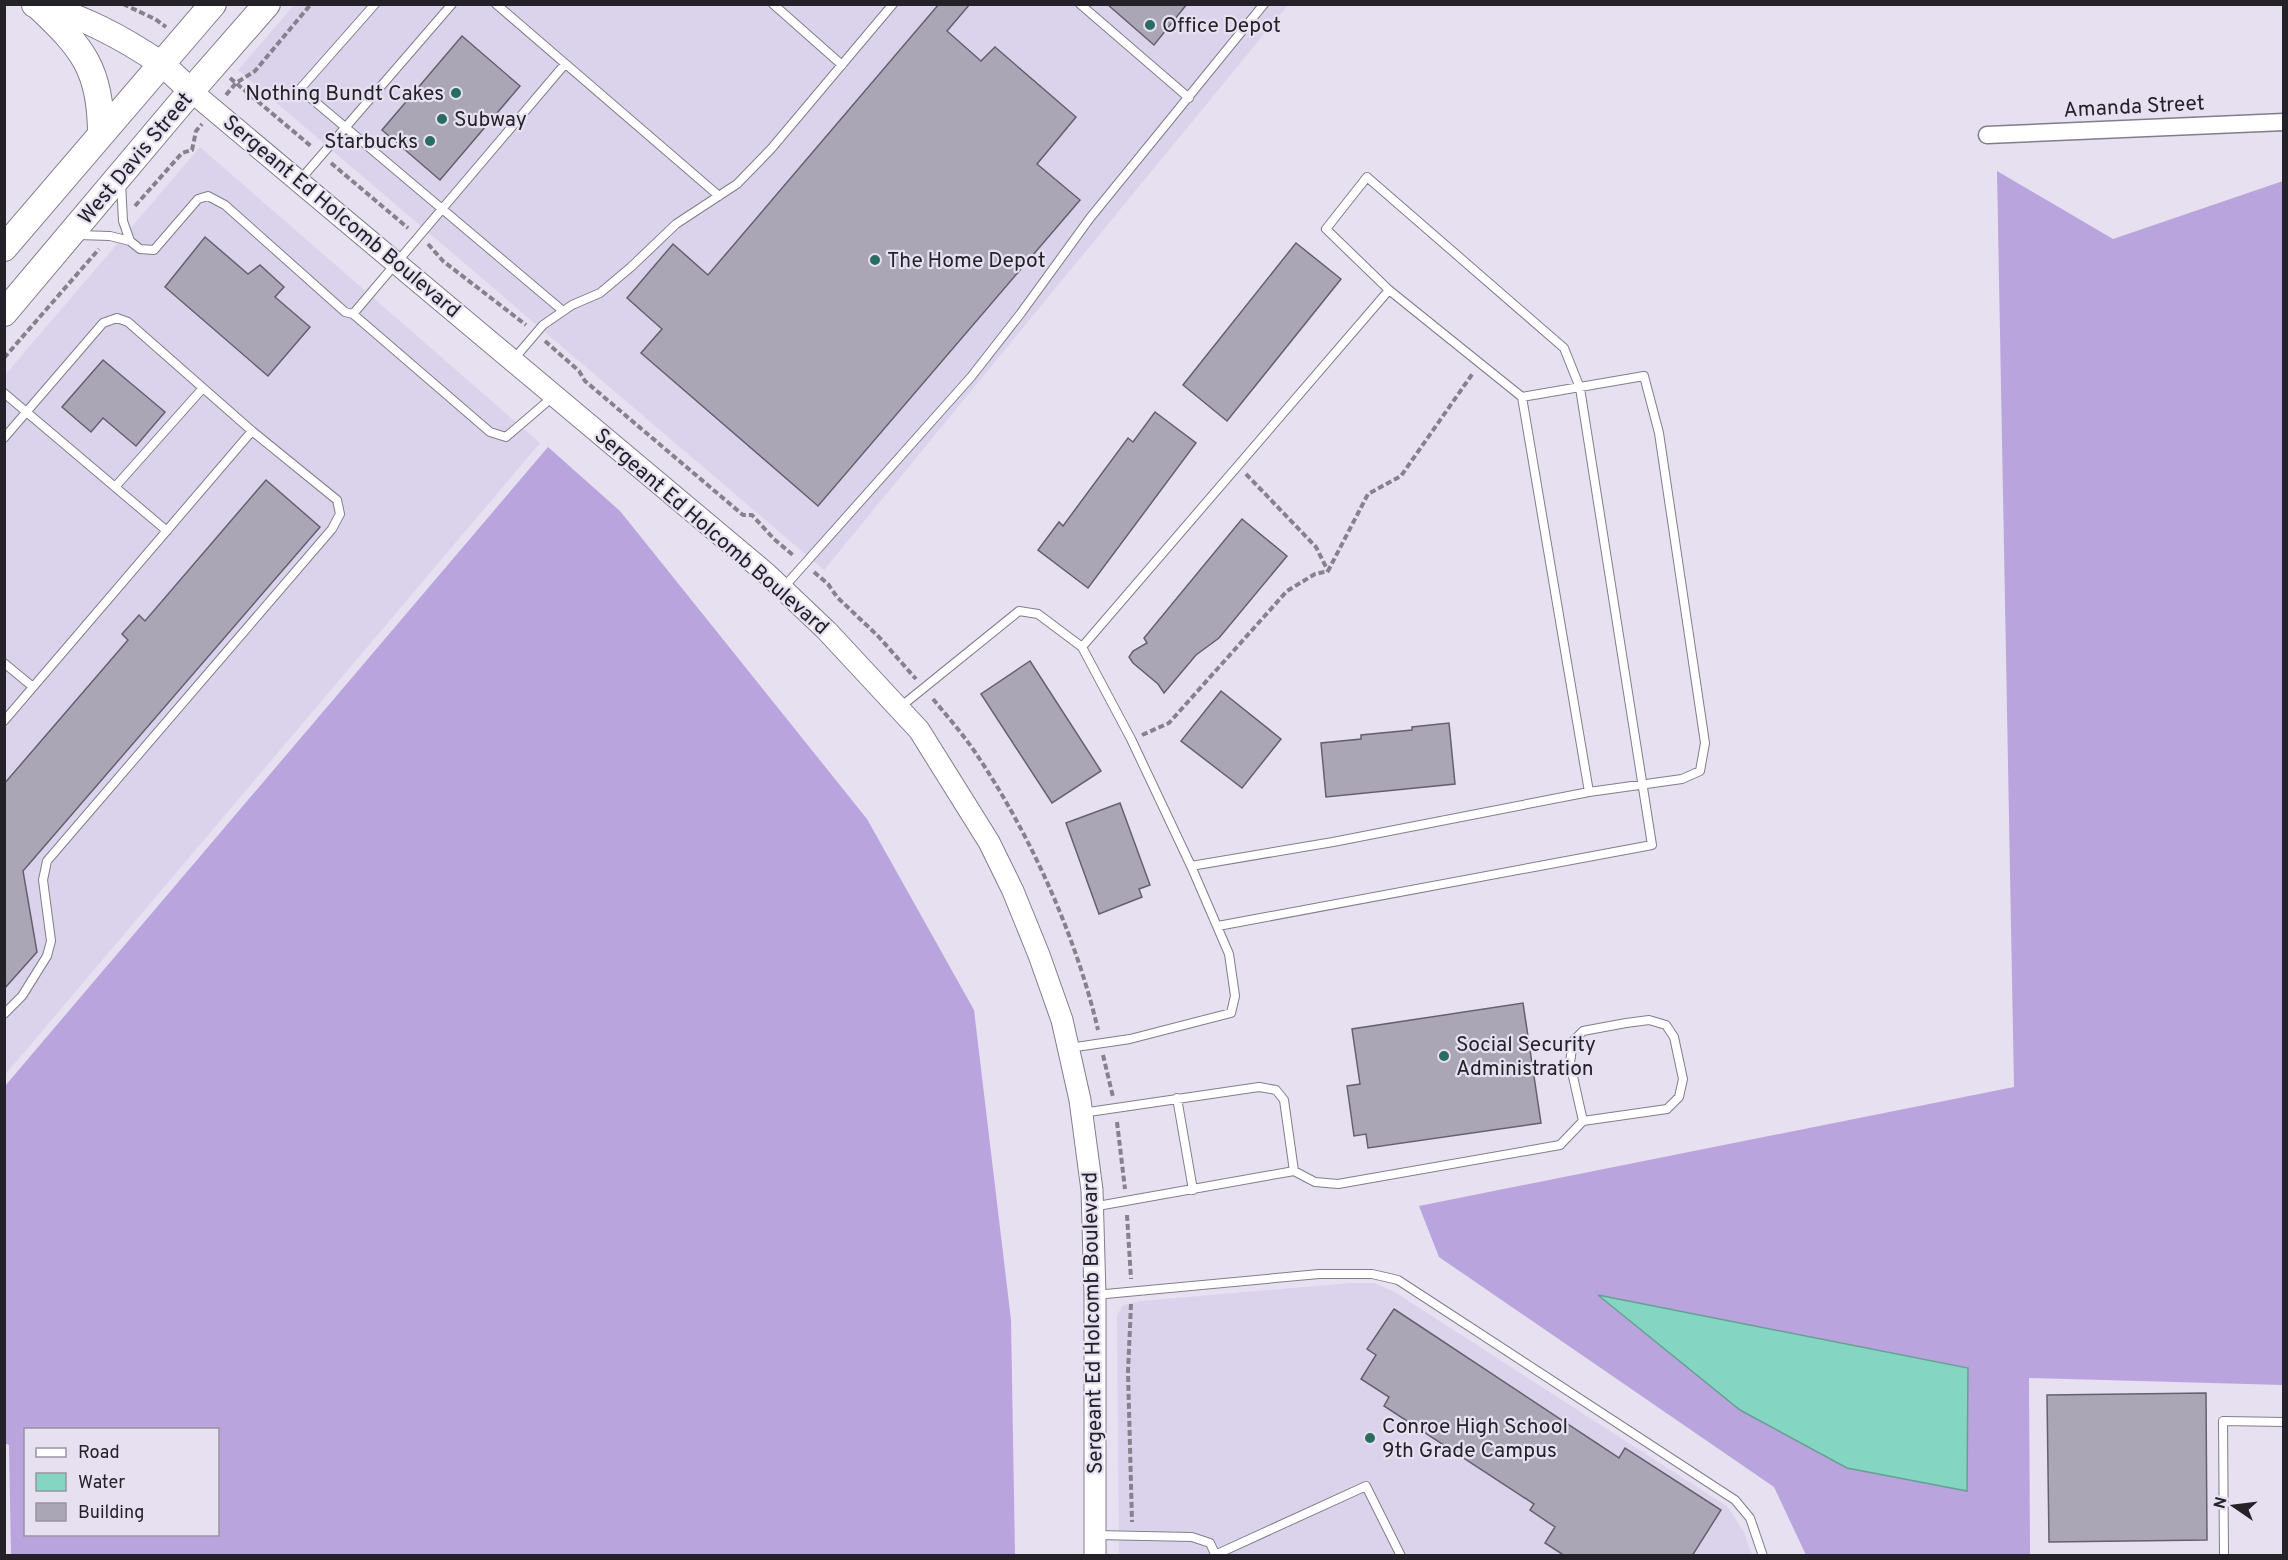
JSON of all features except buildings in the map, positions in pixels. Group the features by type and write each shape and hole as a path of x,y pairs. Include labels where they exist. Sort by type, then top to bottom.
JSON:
{"main road":[{"name":"West Davis Street","path":"4,248 213,4"},
{"name":"West Davis Street","path":"4,313 267,4"},
{"path":"33,5 72,10 162,64 191,91"},
{"path":"33,5 67,32 86,57 101,108 100,134"}],"street":[{"name":"Sergeant Ed Holcomb Boulevard","path":"191,91 555,394 783,588 827,631 919,730 989,842 1039,955 1062,1020 1082,1113 1092,1207 1095,1296 1095,1545"},
{"name":"Amanda Street","path":"1987,135 2283,122"}],"lane":[{"path":"375,4 300,89 563,311"},
{"path":"300,181 452,4"},
{"path":"496,4 719,196"},
{"path":"773,4 842,65"},
{"path":"513,360 543,325 572,305 600,292 631,267 675,224 737,184 768,152 893,4"},
{"path":"1080,4 1189,98"},
{"path":"783,588 971,377 1090,218 1264,4"},
{"path":"353,314 565,64"},
{"path":"122,174 123,220 130,241"},
{"path":"1218,926 1652,845 1580,388 1564,348 1367,177 1326,229 1389,290 1522,397 1589,792"},
{"path":"70,236 92,234 110,236 130,241 140,249 154,250 198,199 208,196 225,205 345,312 353,314 490,432 506,437 555,394"},
{"path":"1082,647 1389,290"},
{"path":"4,438 104,324 117,318 128,322 252,431 337,500 340,514 332,529 286,585 47,861 43,880 51,941 47,956 22,996 4,1014"},
{"path":"1191,866 1333,842 1589,792 1682,779 1700,771 1706,743 1661,445 1644,376 1522,397"},
{"path":"115,487 203,388"},
{"path":"4,393 167,531"},
{"path":"4,721 252,431"},
{"path":"898,708 1018,611 1038,614 1082,647 1131,739 1230,954 1235,996 1231,1013 1130,1039 1069,1048"},
{"path":"4,663 33,687"},
{"path":"1092,1207 1294,1171 1315,1182 1338,1184 1560,1145 1583,1121 1667,1109 1679,1097 1683,1079 1674,1037 1666,1025 1649,1020 1626,1023 1583,1031 1573,1041 1570,1063 1583,1121"},
{"path":"1082,1113 1260,1087 1276,1090 1284,1100 1294,1171"},
{"path":"1177,1098 1193,1190"},
{"path":"1095,1296 1319,1274 1372,1274 1398,1280 1735,1500 1750,1518 1763,1556"},
{"path":"2224,1556 2223,1421 2283,1422"},
{"path":"1095,1545 1132,1536 1192,1537 1210,1543 1216,1555 1366,1486 1401,1556"}],"path":[{"path":"123,220 182,153 192,150 196,130 236,83 255,71 311,4"},
{"path":"236,83 432,247 443,261 536,333 579,371 585,381 743,515 752,515 774,539 828,584 837,597 879,637 975,751 1029,842 1067,932 1091,999 1115,1107 1126,1202 1132,1292 1128,1372 1132,1536"},
{"path":"4,358 110,236"},
{"path":"1131,739 1169,723 1287,591 1315,574 1328,571 1368,494 1401,476 1479,363"},
{"path":"1238,466 1316,547 1328,571"}],"shaded area":[{"path":"294,5 1288,5 824,570 238,70"},
{"path":"200,147 540,443 5,1075 5,375"},
{"path":"1997,171 2113,239 2283,181 2283,1385 2029,1378 2030,1555 1806,1555 1774,1487 1439,1257 1419,1206 2014,1087","holes":["1599,1296 1968,1368 1966,1491 1847,1468 1740,1410"]},
{"path":"548,447 620,511 867,819 974,1010 1011,1320 1015,1555 11,1555 9,1445 4,1443 5,1086"},
{"name":"Conroe High School 9th Grade Campus","path":"1374,1283 1393,1291 1728,1507 1744,1532 1752,1555 1119,1555 1117,1315 1123,1305 1141,1301"}],"water":[{"path":"1598,1295 1968,1368 1967,1491 1847,1468 1740,1410"}],"place":[{"name":"Office Depot","path":"1150,25"},
{"name":"Nothing Bundt Cakes","path":"456,93"},
{"name":"Subway","path":"442,119"},
{"name":"Starbucks","path":"430,141"},
{"name":"The Home Depot","path":"875,260"},
{"name":"Social Security Administration","path":"1444,1056"},
{"name":"Conroe High School 9th Grade Campus","path":"1370,1438"}]}
